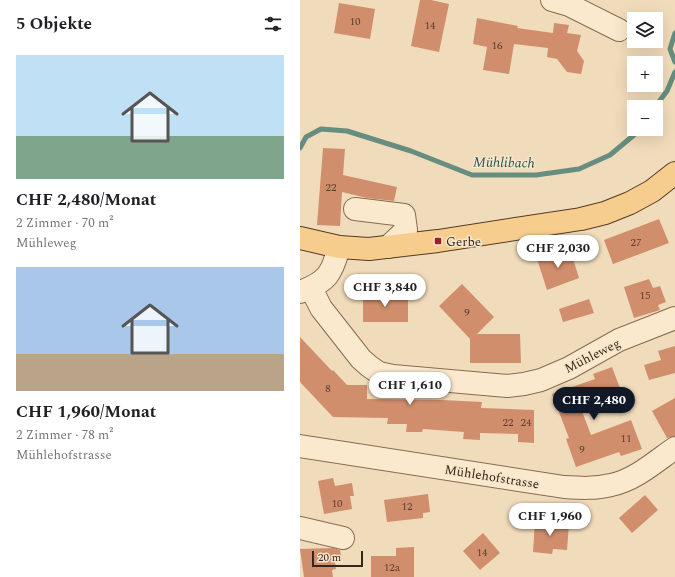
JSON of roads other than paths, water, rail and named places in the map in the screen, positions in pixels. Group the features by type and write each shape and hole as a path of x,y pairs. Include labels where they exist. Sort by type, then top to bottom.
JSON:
{"main road":[{"path":"300,238 339,247 369,248 438,241 581,219 605,213 630,203 652,191 675,173"}],"street":[{"path":"552,0 569,5 619,30"},
{"path":"355,209 404,215 406,230 388,246"},
{"path":"305,290 322,281 330,272 335,262 339,247"},
{"name":"Mühleweg","path":"305,290 349,344 369,366 379,373 393,376 507,386 541,380 569,368 619,340 675,318"},
{"name":"Mühlehofstrasse","path":"300,446 564,487 588,488 611,485 628,479 675,448"},
{"path":"300,528 343,538"}],"waterway":[{"name":"Mühlibach","path":"675,33 670,49 675,62"},
{"name":"Mühlibach","path":"660,100 667,91 675,72"},
{"name":"Mühlibach","path":"300,148 306,137 321,129 347,131 411,151 472,175 536,175 579,169 610,155 633,136"}],"place":[{"name":"Gerbe","path":"438,241"}]}
